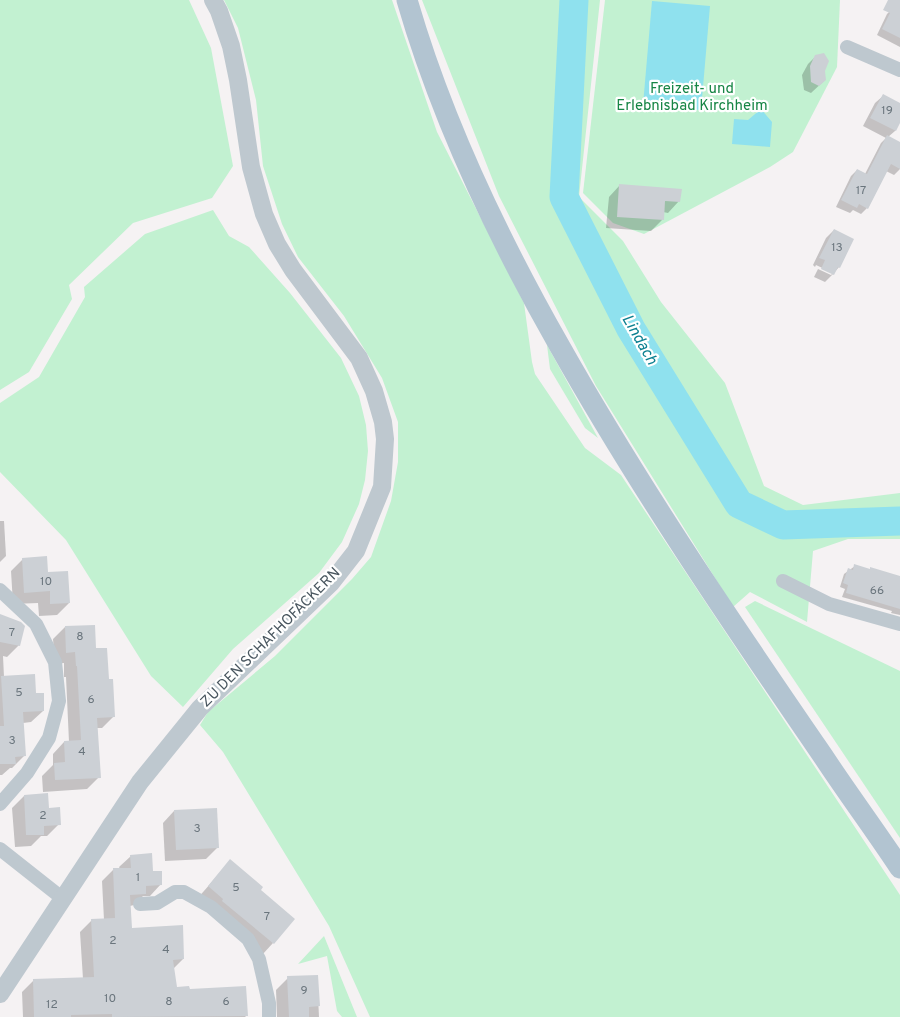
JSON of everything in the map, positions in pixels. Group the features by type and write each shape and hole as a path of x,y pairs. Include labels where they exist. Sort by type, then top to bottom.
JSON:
{"main road":[{"path":"407,0 430,70 469,169 518,270 586,394 626,460 720,604 900,868"}],"street":[{"name":"ZU DEN SCHAFHOFÄCKERN","path":"0,994 140,782 200,708 331,583 356,552 382,487 385,446 383,422 374,391 359,358 293,270 277,244 264,214 251,166 231,46 219,11 212,0"},
{"path":"847,48 900,70"},
{"path":"783,581 829,604 900,624"},
{"path":"0,590 36,624 55,662 59,701 49,738 27,773 0,804"},
{"path":"0,849 62,898"},
{"path":"140,904 156,904 175,892 184,892 211,907 241,932 248,939 259,959 266,988 269,1017"}],"green space":[{"path":"0,0 189,0 211,48 233,166 212,198 133,223 69,285 72,299 29,372 0,390"},
{"path":"224,0 392,0 437,132 524,303 535,374 585,448 621,475 900,895 900,1017 370,1017 329,926 223,752 200,725 208,712 275,656 352,579 371,557 391,501 398,462 398,422 382,378 344,316 298,257 282,224 263,166 256,100 238,28"},
{"path":"422,0 600,0 579,197 623,241 661,302 725,383 764,486 803,505 900,493 900,539 848,539 813,551 807,622 750,592 733,607 596,386 499,196"},
{"name":"Freizeit- und Erlebnisbad Kirchheim","path":"605,0 840,0 837,67 793,152 770,167 644,234 613,223 583,193"},
{"path":"213,210 229,236 249,247 290,293 341,358 359,396 366,425 368,451 365,480 359,504 342,542 319,573 233,649 183,707 151,676 66,540 0,472 0,403 39,377 85,297 84,287 145,234"},
{"path":"547,345 598,438 585,428 550,369"},
{"path":"755,601 900,671 900,838 745,607"},
{"path":"324,936 357,1017 342,1017 337,1011 327,956 298,964"}],"water":[{"path":"652,1 710,6 701,110 643,105"},
{"path":"761,109 772,122 770,147 732,144 734,119 748,120"}],"building":[{"path":"888,0 900,0 900,38 882,29 890,13 883,10"},
{"path":"824,53 829,61 825,71 826,80 819,86 811,82 810,66 815,55"},
{"path":"883,94 900,103 900,123 896,131 870,118"},
{"path":"887,135 900,142 900,169 891,164 868,209 859,204 857,208 841,200 857,169 867,174"},
{"path":"619,184 682,189 680,202 665,201 664,220 617,217"},
{"path":"834,229 854,239 840,268 838,267 834,275 821,269 825,260 819,258"},
{"path":"47,556 48,572 68,571 70,603 50,604 50,591 24,593 22,558"},
{"path":"854,564 900,576 900,609 846,593 848,585 843,583 848,568 853,570"},
{"path":"0,614 21,622 25,626 20,646 0,642"},
{"path":"95,625 96,648 107,648 109,679 113,679 115,717 97,718 101,778 55,780 54,763 65,762 64,741 81,740 77,666 75,652 66,653 65,626"},
{"path":"35,674 36,693 44,693 44,711 23,712 26,756 15,757 16,764 0,764 0,726 4,726 1,676"},
{"path":"48,793 49,808 60,807 61,825 44,826 44,835 26,835 24,795"},
{"path":"217,808 219,848 176,850 174,810"},
{"path":"152,853 153,871 162,871 162,885 146,886 146,894 130,895 132,928 183,925 184,959 173,960 177,987 189,986 190,989 246,986 248,1016 112,1017 112,1014 34,1017 33,979 94,977 91,919 115,918 113,868 131,868 130,855"},
{"path":"230,859 263,887 261,890 295,919 274,944 222,901 223,899 208,886"},
{"path":"318,975 320,1006 309,1007 309,1017 289,1017 287,976"}],"waterway":[{"name":"Lindach","path":"574,0 564,197 631,329 739,504 783,525 900,521"}]}
